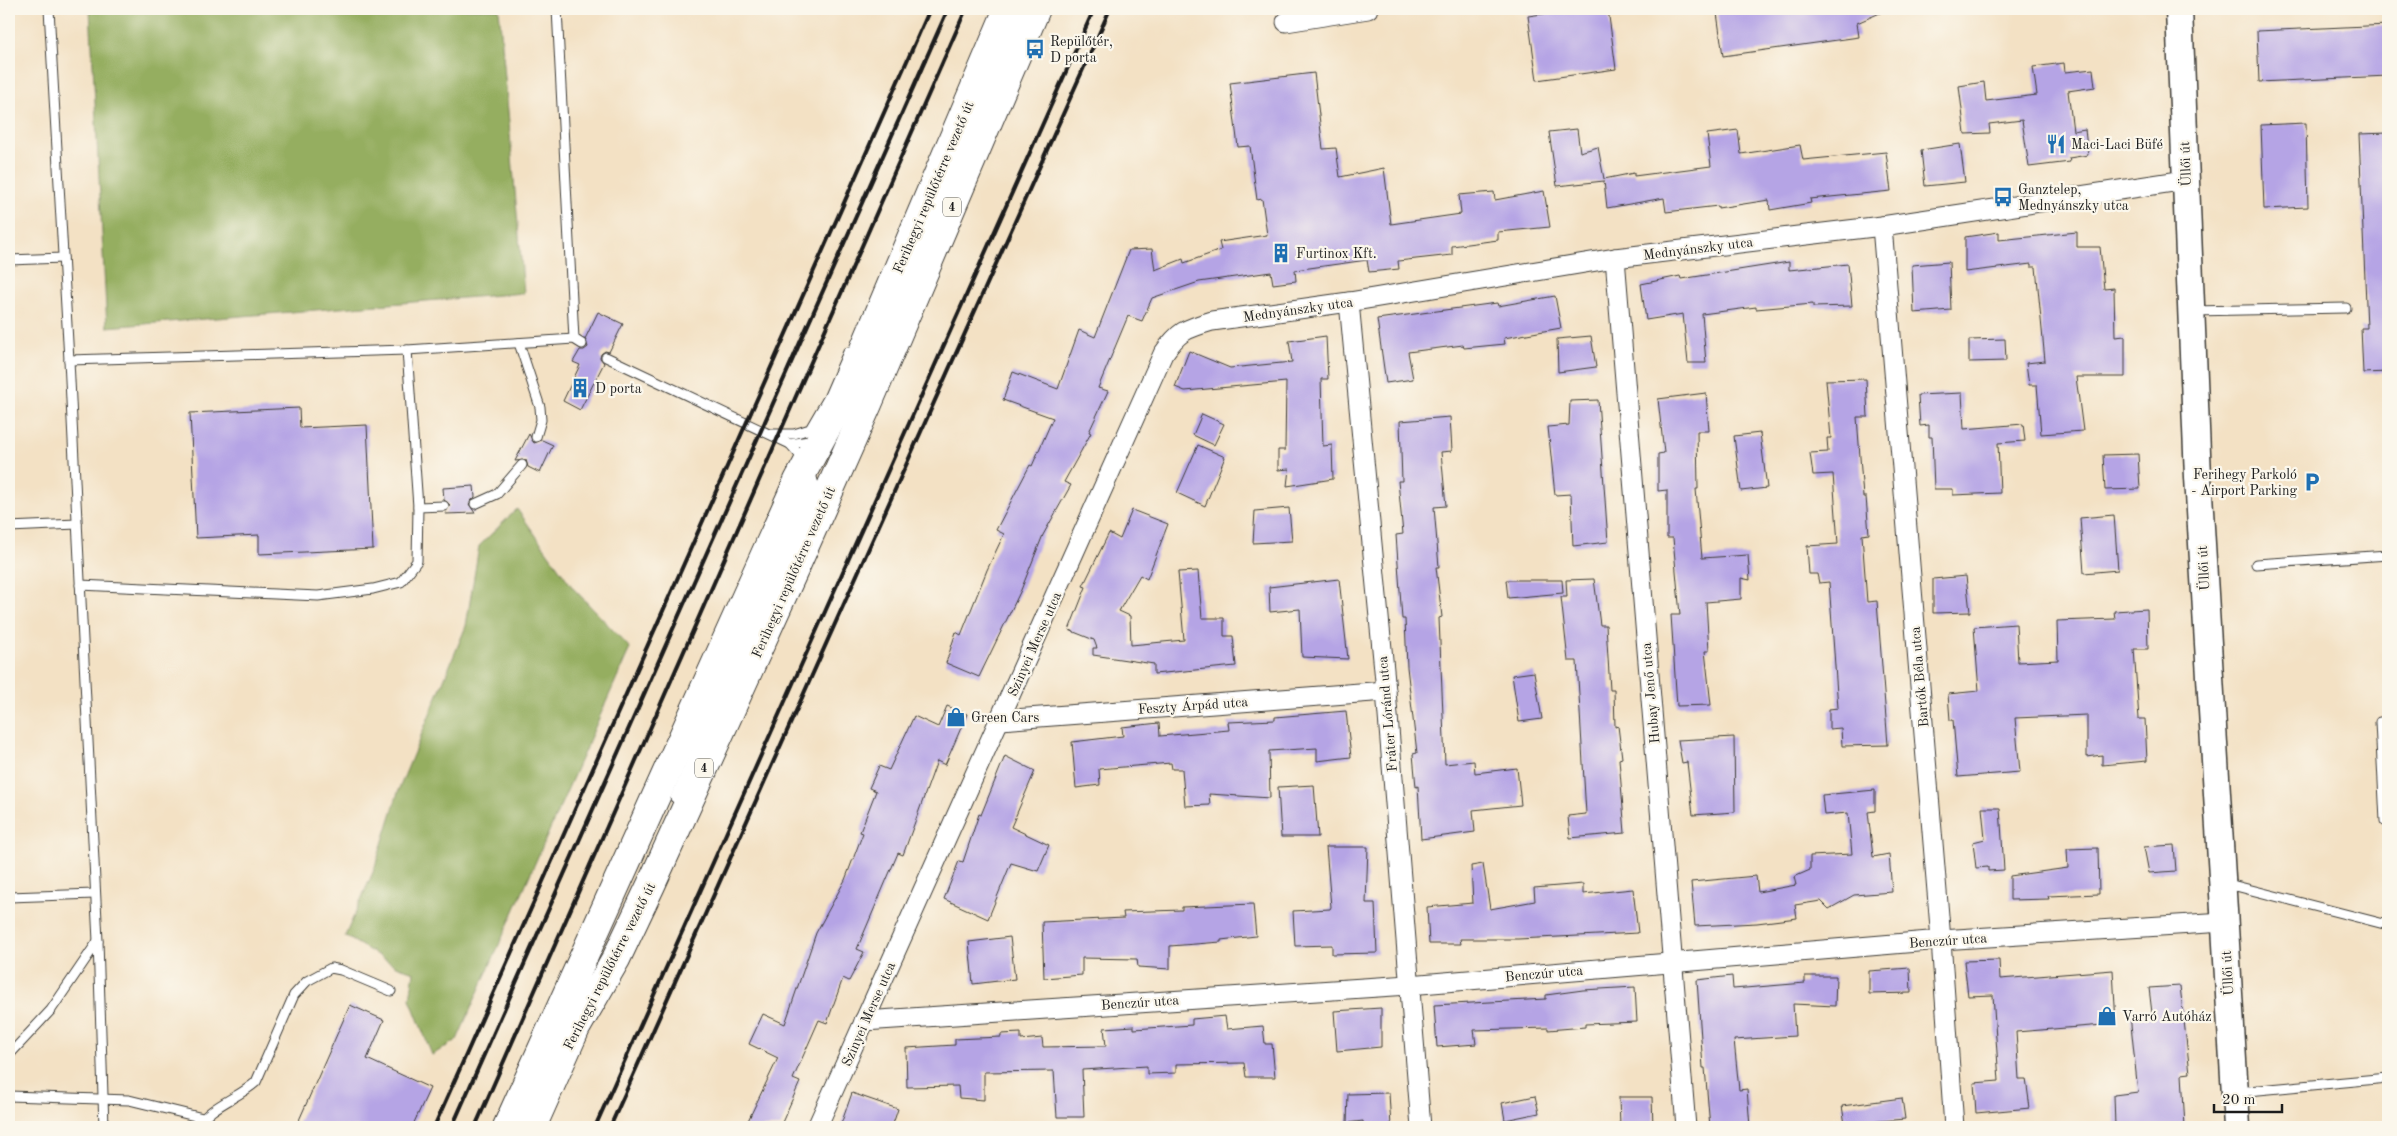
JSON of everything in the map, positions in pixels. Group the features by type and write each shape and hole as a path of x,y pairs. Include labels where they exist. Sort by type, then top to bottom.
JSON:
{"main road":[{"name":"Ferihegyi repülőtérre vezető út","path":"507,1127 799,453 829,434 1008,9"},
{"name":"Ferihegyi repülőtérre vezető út","path":"532,1127 576,1028 616,959 651,885 1036,9"},
{"name":"Üllői út","path":"2179,9 2190,312 2237,1127"}],"street":[{"path":"1286,22 1368,9"},
{"name":"Mednyánszky utca","path":"1212,321 1349,302 1615,258 1882,226 2186,180"},
{"name":"Bartók Béla utca","path":"1882,226 1941,940 1954,1127"},
{"name":"Hubay Jenő utca","path":"1615,258 1686,1127"},
{"name":"Fráter Lóránd utca","path":"1349,302 1386,691 1420,1127"},
{"name":"Szinyei Merse utca","path":"818,1127 1163,354 1174,337 1190,327 1212,321"},
{"name":"Feszty Árpád utca","path":"1000,720 1386,691"},
{"name":"Benczúr utca","path":"864,1021 1409,985 1941,940 2224,922"}],"lane":[{"path":"49,9 69,360 98,940 104,1127"},
{"path":"69,360 407,350 519,343 578,342 557,9"},
{"path":"9,260 63,258"},
{"path":"862,332 884,304"},
{"path":"2190,312 2346,308"},
{"path":"519,343 540,407 541,420 536,437"},
{"path":"764,433 794,434 810,429 828,398 850,347"},
{"path":"80,585 318,596 373,589 400,582 417,562 418,507 407,350"},
{"path":"606,357 764,433 799,453 814,484 670,811"},
{"path":"475,504 497,494 510,482 522,465"},
{"path":"418,507 444,506"},
{"path":"9,527 77,524"},
{"path":"2256,564 2388,555"},
{"path":"2388,721 2380,722 2385,821 2388,821"},
{"path":"651,885 662,839"},
{"path":"2222,882 2388,925"},
{"path":"9,898 95,894"},
{"path":"9,1055 51,1010 98,940"},
{"path":"197,1127 210,1111 244,1092 256,1082 294,995 307,981 331,968 341,970 392,991"},
{"path":"2234,1092 2388,1078"},
{"path":"9,1096 129,1100 203,1118"}],"green space":[{"path":"90,9 499,9 524,293 107,327"},
{"path":"517,509 573,588 630,648 457,1040 432,1055 410,999 414,972 396,966 345,936 374,870 399,789 466,626 479,546"}],"building":[{"path":"1578,9 1608,9 1616,69 1537,80 1528,16"},
{"path":"1744,9 1889,9 1857,23 1859,37 1723,56 1717,13"},
{"path":"2388,25 2388,76 2259,82 2257,31"},
{"path":"2064,63 2065,72 2093,69 2095,87 2068,91 2073,131 2085,129 2088,155 2069,158 2070,162 2029,167 2022,120 1989,124 1990,133 1965,134 1959,86 1984,82 1986,101 2037,95 2033,67"},
{"path":"1314,73 1323,149 1336,148 1340,177 1384,168 1391,224 1461,214 1459,195 1494,192 1495,200 1544,191 1550,227 1498,232 1498,240 1452,246 1452,255 1398,261 1399,269 1369,272 1367,260 1295,270 1296,281 1273,284 1271,272 1199,282 1152,298 1142,321 1128,316 1098,388 1108,391 1089,432 1091,433 1064,482 1071,485 1043,535 1021,590 979,677 946,663 956,632 961,635 987,570 1004,534 996,530 1030,465 1032,466 1053,418 1003,400 1013,372 1058,389 1079,330 1095,337 1129,250 1152,249 1155,270 1183,259 1184,263 1221,250 1219,242 1267,235 1262,199 1257,200 1250,146 1238,147 1230,83"},
{"path":"2306,123 2308,207 2264,209 2261,125"},
{"path":"1577,129 1580,152 1598,147 1604,179 1634,173 1634,176 1711,166 1707,134 1738,130 1741,154 1800,145 1803,160 1886,152 1891,191 1810,199 1811,203 1770,210 1769,200 1718,208 1718,206 1666,212 1664,198 1607,208 1604,181 1557,186 1549,132"},
{"path":"2388,133 2388,372 2363,373 2361,328 2367,328 2359,134"},
{"path":"1960,144 1965,182 1925,186 1921,150"},
{"path":"1999,232 1999,240 2077,232 2077,247 2100,247 2104,289 2114,288 2115,337 2125,336 2125,377 2076,377 2083,431 2041,434 2037,385 2029,385 2026,363 2045,361 2036,267 2031,267 2031,264 1965,272 1965,237"},
{"path":"1789,262 1789,270 1848,264 1852,306 1813,307 1813,304 1756,309 1756,307 1702,314 1706,363 1688,363 1683,314 1646,320 1641,284 1680,276 1681,279"},
{"path":"1949,262 1951,310 1914,313 1912,265"},
{"path":"1555,296 1561,328 1504,338 1505,344 1464,348 1463,345 1408,352 1413,379 1386,383 1377,319 1497,303 1498,306"},
{"path":"598,312 623,324 609,352 605,351 601,354 600,358 604,363 580,410 563,401 580,365 573,362 580,350 588,347 585,339"},
{"path":"1326,336 1328,379 1321,379 1323,446 1332,445 1333,479 1287,486 1289,469 1278,470 1278,450 1285,450 1286,382 1185,391 1175,387 1189,351 1230,368 1292,362 1289,341"},
{"path":"1591,336 1596,367 1558,372 1557,339"},
{"path":"2005,339 2006,361 1969,362 1969,340"},
{"path":"1866,379 1868,417 1857,417 1863,497 1866,497 1869,534 1862,535 1867,602 1877,601 1888,745 1842,746 1841,728 1829,729 1829,709 1838,708 1829,582 1819,583 1817,574 1809,574 1807,546 1838,544 1833,474 1813,475 1810,453 1828,452 1827,438 1831,438 1826,380"},
{"path":"1706,393 1709,431 1697,431 1698,489 1696,489 1702,558 1748,555 1750,580 1741,578 1741,599 1706,602 1709,651 1705,651 1711,705 1677,706 1671,615 1680,615 1673,538 1667,538 1667,490 1658,491 1658,454 1664,453 1658,399"},
{"path":"1962,393 1964,429 2023,424 2025,441 1998,443 2000,493 1953,495 1953,489 1934,489 1932,437 1929,437 1929,425 1920,426 1918,395"},
{"path":"1598,400 1608,542 1573,546 1571,494 1555,495 1548,427 1569,425 1570,401"},
{"path":"299,408 300,428 367,425 373,549 259,554 259,535 196,538 190,413"},
{"path":"1202,414 1224,424 1214,445 1193,435"},
{"path":"1450,417 1452,451 1441,452 1446,506 1434,507 1439,567 1436,567 1442,617 1439,618 1445,764 1474,761 1475,773 1517,768 1521,805 1473,810 1475,832 1421,839 1418,786 1416,787 1413,754 1417,753 1407,667 1405,619 1402,619 1396,535 1403,534 1398,481 1402,481 1400,421"},
{"path":"1760,433 1767,488 1741,491 1734,436"},
{"path":"529,434 534,443 542,440 553,445 540,473 528,467 526,460 515,461"},
{"path":"1198,445 1225,457 1205,506 1177,493"},
{"path":"2138,454 2140,489 2105,490 2103,455"},
{"path":"474,486 475,497 469,504 475,513 445,514 450,505 444,500 443,488"},
{"path":"1289,508 1292,541 1253,543 1255,511"},
{"path":"1132,510 1168,524 1147,579 1140,575 1119,611 1130,616 1131,645 1184,640 1178,572 1198,571 1202,618 1224,618 1224,636 1233,636 1236,666 1154,674 1154,664 1093,655 1093,648 1097,648 1094,640 1069,630 1086,587 1083,586 1109,533 1120,539"},
{"path":"2114,515 2118,570 2084,573 2080,518"},
{"path":"1966,576 1970,612 1933,613 1933,579"},
{"path":"1339,579 1348,659 1302,657 1300,609 1270,612 1269,587"},
{"path":"1594,579 1600,625 1606,625 1610,690 1614,690 1615,727 1618,726 1622,758 1619,759 1625,833 1570,838 1568,816 1586,814 1577,661 1568,661 1561,597 1567,597 1566,580"},
{"path":"1506,580 1562,580 1563,593 1508,598"},
{"path":"2147,609 2148,649 2134,649 2139,719 2145,719 2147,761 2102,765 2102,755 2087,757 2087,715 2015,718 2020,772 1958,777 1953,720 1950,720 1948,694 1979,691 1974,627 2016,624 2018,662 2058,660 2057,621 2115,619 2114,611"},
{"path":"1534,672 1542,719 1519,722 1512,675"},
{"path":"947,706 967,714 945,765 937,761 903,855 898,853 857,949 864,952 849,981 843,978 827,1023 819,1020 793,1079 800,1082 780,1127 745,1127 778,1058 749,1044 763,1014 785,1024 816,933 845,880 863,833 860,832 876,791 869,788 879,766 889,770 914,716 938,727"},
{"path":"1346,711 1351,757 1317,761 1317,748 1269,751 1270,798 1209,794 1210,805 1185,806 1182,769 1172,769 1171,763 1099,769 1100,785 1076,788 1072,742 1123,736 1122,727 1159,723 1160,736 1229,730 1228,722 1275,720 1275,717"},
{"path":"1734,737 1735,812 1693,815 1687,762 1682,763 1678,740"},
{"path":"1005,756 1035,771 1011,827 1049,845 1038,871 1011,863 988,919 944,899 959,861 963,862 979,814 981,815"},
{"path":"1314,785 1318,837 1281,837 1278,787"},
{"path":"1875,790 1875,811 1868,812 1873,857 1889,854 1892,892 1854,895 1829,909 1821,901 1795,905 1797,918 1757,923 1695,926 1691,882 1756,876 1758,892 1796,885 1794,877 1810,870 1810,856 1852,854 1848,813 1824,815 1822,795"},
{"path":"1982,808 2000,808 2004,870 1988,871 1988,867 1976,868 1973,842 1985,839"},
{"path":"2174,845 2176,871 2149,873 2144,847"},
{"path":"1326,847 1368,847 1366,903 1375,903 1377,953 1332,954 1332,945 1295,946 1293,911 1330,909 1331,907"},
{"path":"2098,848 2099,894 2048,896 2049,899 2010,900 2010,876 2068,868 2067,849"},
{"path":"1483,864 1490,909 1535,901 1534,888 1583,884 1583,894 1633,889 1638,933 1518,939 1460,939 1461,944 1429,944 1427,907 1473,903 1471,866"},
{"path":"1253,904 1256,936 1221,940 1221,942 1170,946 1170,969 1138,967 1137,959 1082,958 1082,975 1044,978 1042,922 1124,918 1123,912 1182,910 1182,907"},
{"path":"1010,937 1015,979 973,984 969,942"},
{"path":"1999,960 2000,979 2113,970 2116,1024 2016,1032 2019,1079 2026,1079 2030,1108 1976,1113 1974,1083 1999,1081 1993,995 1968,996 1964,961"},
{"path":"1910,968 1911,993 1869,994 1869,971"},
{"path":"1732,976 1733,989 1805,983 1805,976 1836,976 1835,1006 1793,1004 1795,1036 1734,1040 1739,1090 1747,1089 1750,1127 1710,1127 1705,1068 1703,1068 1697,980"},
{"path":"2180,986 2190,1073 2182,1074 2185,1127 2115,1127 2114,1095 2138,1092 2130,1015 2152,1013 2149,988"},
{"path":"1635,987 1637,1022 1585,1024 1585,1027 1548,1030 1548,1028 1474,1030 1476,1044 1437,1047 1434,1005 1546,999 1546,995 1583,990"},
{"path":"350,1005 384,1020 367,1059 430,1088 412,1127 296,1127"},
{"path":"1381,1008 1381,1047 1337,1051 1334,1011"},
{"path":"1225,1016 1227,1029 1263,1026 1265,1044 1272,1044 1275,1077 1246,1077 1244,1063 1176,1064 1176,1073 1147,1074 1147,1066 1082,1070 1084,1117 1057,1117 1054,1071 984,1072 984,1100 959,1098 958,1086 907,1087 906,1048 955,1045 955,1039 1001,1037 1001,1034 1021,1033 1021,1040 1042,1038 1043,1047 1106,1046 1104,1028 1134,1026 1134,1029 1192,1025 1192,1019"},
{"path":"852,1093 898,1109 892,1127 840,1127"},
{"path":"1389,1093 1391,1127 1363,1127 1363,1121 1347,1123 1348,1094"},
{"path":"1535,1096 1539,1113 1505,1120 1502,1103"},
{"path":"1619,1097 1652,1097 1653,1127 1620,1127"},
{"path":"1902,1098 1905,1119 1845,1124 1842,1106"}],"railway":[{"path":"434,1127 930,9"},
{"path":"452,1127 948,9"},
{"path":"475,1127 966,9"},
{"path":"595,1127 1094,9"},
{"path":"610,1127 1110,9"}],"place":[{"name":"Repülőtér, D porta","path":"1035,49"},
{"name":"Maci-Laci Büfé","path":"2056,144"},
{"name":"Ganztelep, Mednyánszky utca","path":"2003,197"},
{"name":"Furtinox Kft.","path":"1281,253"},
{"name":"D porta","path":"580,388"},
{"name":"Ferihegy Parkoló - Airport Parking","path":"2312,482"},
{"name":"Green Cars","path":"956,717"},
{"name":"Varró Autóház","path":"2107,1016"}]}
